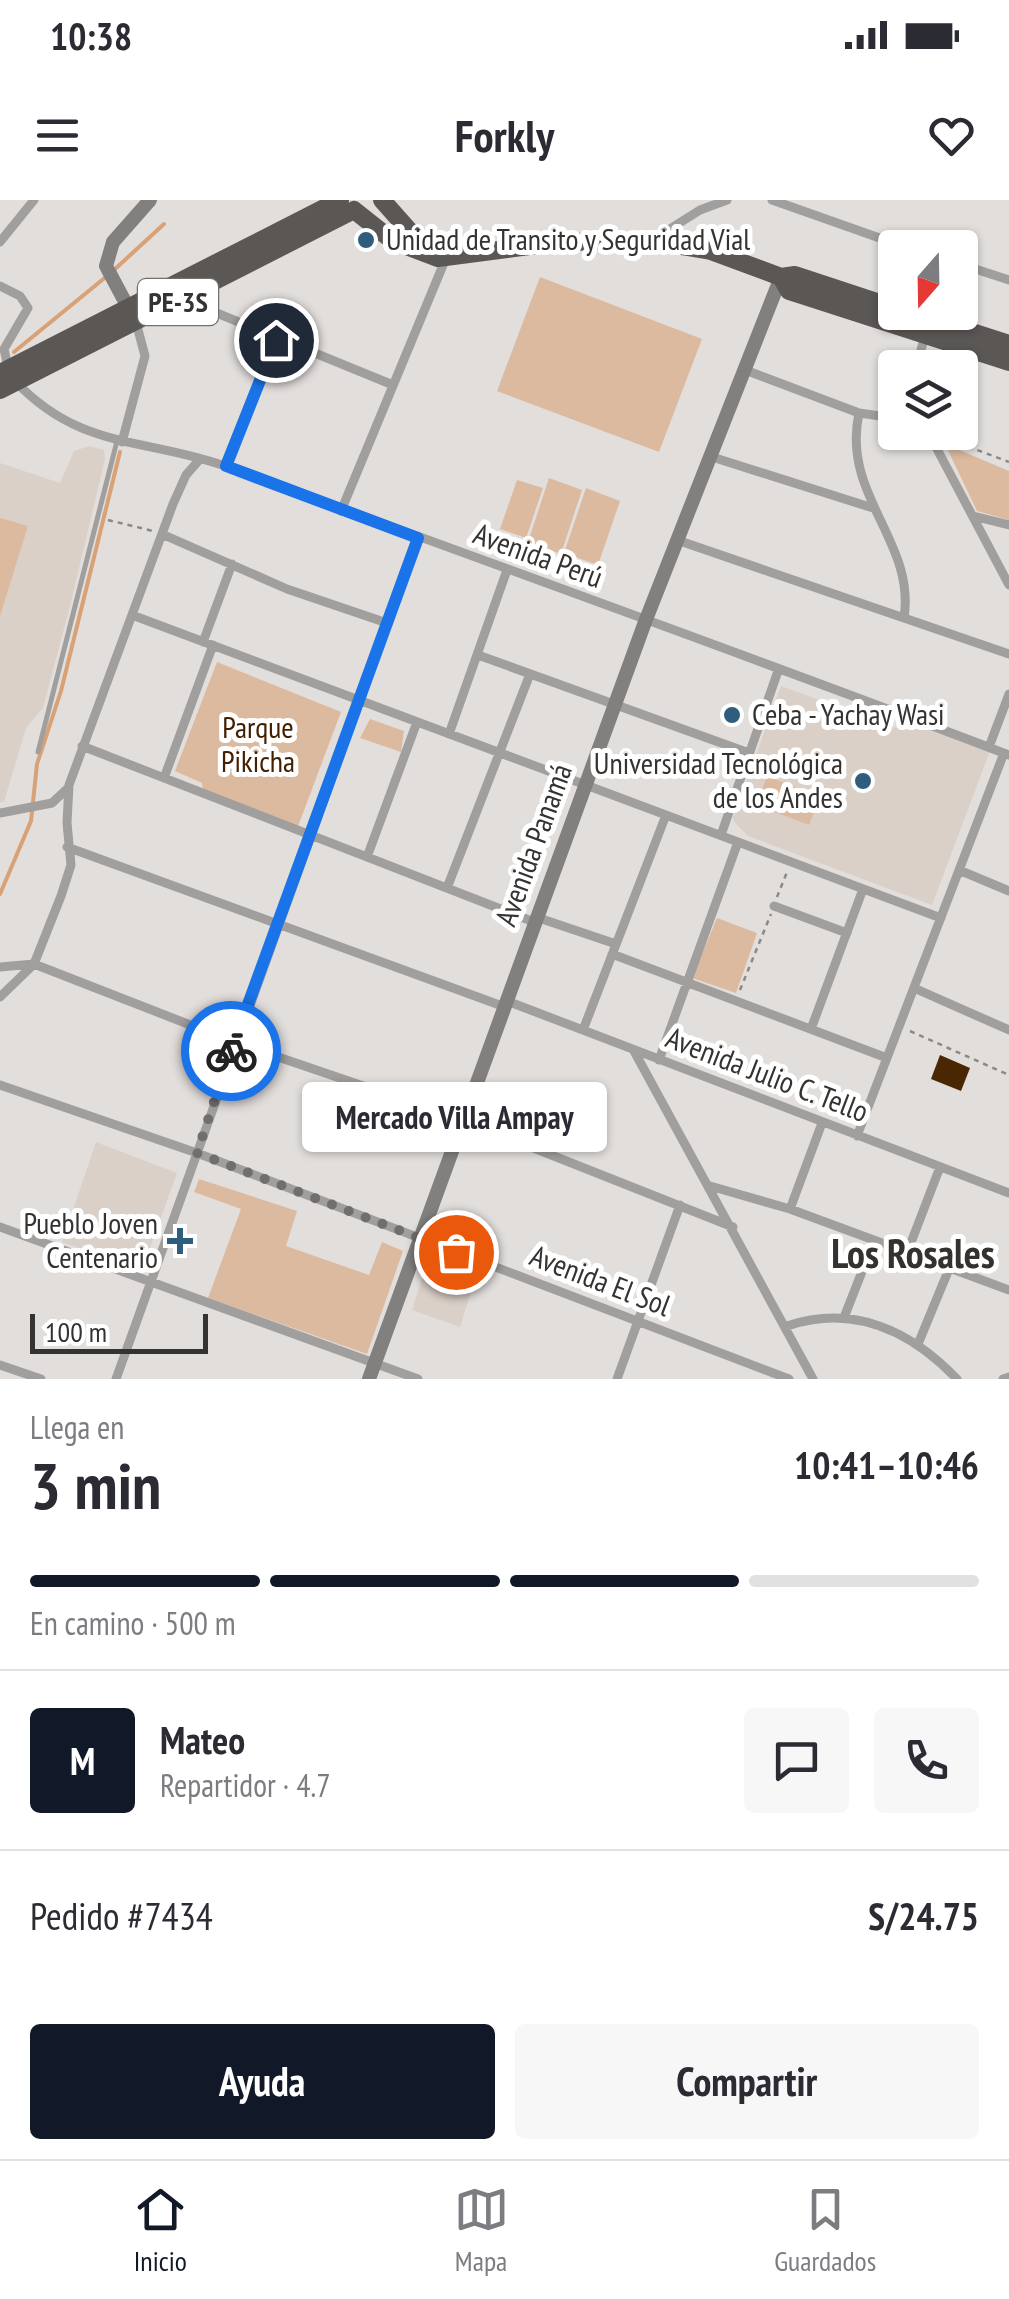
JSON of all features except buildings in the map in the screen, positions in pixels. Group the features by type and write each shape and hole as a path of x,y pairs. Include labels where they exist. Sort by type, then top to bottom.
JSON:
{"highway":[{"path":"382,200 420,249 442,258 560,242 652,241 711,251 781,276 795,275 878,302"},
{"name":"PE-3S","path":"6,378 350,203 410,251 442,258"},
{"path":"781,276 789,291 878,311"},
{"path":"945,330 1009,362"},
{"path":"958,330 1009,344"}],"street":[{"path":"0,242 34,200"},
{"path":"120,441 145,356 132,315 110,274 113,242 150,200"},
{"path":"652,241 700,210 727,200"},
{"path":"772,200 878,237"},
{"path":"340,511 442,258"},
{"path":"978,270 1009,280"},
{"name":"Avenida Panamá","path":"369,1379 645,622 781,276"},
{"path":"0,286 20,296 28,308 4,349 6,378"},
{"path":"192,286 207,309 393,384"},
{"path":"226,466 276,340"},
{"path":"745,370 859,412 878,415"},
{"name":"Avenida Perú","path":"6,378 64,423 120,441 226,466 1007,754"},
{"path":"859,412 852,442 874,508 909,590 904,618"},
{"path":"939,450 1009,586"},
{"path":"708,456 874,508"},
{"path":"0,997 34,964 71,865 67,847 69,786 186,475 200,459"},
{"path":"973,516 1009,525"},
{"path":"164,535 387,623"},
{"path":"116,1379 418,538"},
{"path":"678,540 1009,654"},
{"path":"164,778 232,564"},
{"path":"449,734 507,570"},
{"path":"132,615 941,918"},
{"path":"478,656 749,753"},
{"path":"721,835 778,671"},
{"path":"447,888 530,674"},
{"path":"989,748 1009,694"},
{"path":"367,858 417,722"},
{"path":"82,746 887,1058"},
{"path":"857,1136 1007,754"},
{"path":"0,812 52,803 69,786"},
{"path":"583,1030 666,815"},
{"path":"659,1060 738,842"},
{"name":"Avenida Julio C. Tello","path":"67,847 280,926 583,1030 1009,1193"},
{"path":"959,870 1009,891"},
{"path":"811,1030 863,889"},
{"path":"774,906 847,933"},
{"path":"0,967 34,964 234,1042 463,1120 733,1227"},
{"path":"914,988 1009,1030"},
{"path":"634,1050 816,1378"},
{"name":"Avenida El Sol","path":"0,1085 197,1153 788,1379"},
{"path":"790,1209 822,1123"},
{"path":"907,1253 940,1167"},
{"path":"710,1186 790,1209 1009,1290"},
{"path":"617,1379 680,1205"},
{"path":"0,1227 418,1379"},
{"path":"845,1315 874,1241"},
{"path":"918,1344 949,1269"},
{"path":"787,1326 845,1315 918,1344 956,1379"},
{"path":"0,1365 41,1379"}],"lane":[{"path":"38,752 120,441"}],"path":[{"path":"977,450 1009,462"},
{"path":"108,520 164,535"},
{"path":"736,1001 792,862"},
{"path":"899,1027 1009,1075"}],"shaded area":[{"path":"89,446 104,450 105,459 70,606 43,708 26,728 4,802 0,802 0,463 60,483 74,451"},
{"name":"Universidad Tecnológica de los Andes","path":"781,686 897,728 901,719 990,751 932,905 748,836 735,823 733,818"},
{"path":"96,1142 177,1173 142,1270 62,1242"},
{"path":"423,1275 471,1292 460,1327 412,1310"}],"green space":[{"path":"540,277 702,339 659,452 497,391"},
{"path":"948,450 959,450 1009,471 1009,520 977,511"},
{"path":"549,478 582,490 561,554 528,542"},
{"path":"517,480 543,488 526,538 500,529"},
{"path":"586,488 620,501 598,565 564,553"},
{"path":"0,518 28,526 0,616"},
{"name":"Parque Pikicha","path":"217,662 341,712 297,829 203,790 202,783 175,771"},
{"path":"370,719 404,731 401,752 360,738"},
{"path":"767,776 820,797 809,825 756,805"},
{"path":"717,918 757,933 736,993 692,978"},
{"path":"199,1179 297,1211 286,1246 369,1275 382,1242 403,1251 367,1354 208,1298 241,1209 194,1192"}],"waterway":[{"path":"114,270 164,224"},
{"path":"14,352 107,276"},
{"path":"0,894 31,821 37,764 61,691 120,452"}],"way so far":[{"path":"231,1051 197,1153 456,1252"}],"place":[{"name":"Unidad de Transito y Seguridad Vial","path":"366,240"},
{"name":"Ceba - Yachay Wasi","path":"732,715"},
{"name":"Universidad Tecnológica de los Andes","path":"863,781"},
{"name":"Pueblo Joven Centenario","path":"180,1241"},
{"name":"Mercado Villa Ampay","path":"456,1252"}],"district":[{"name":"Los Rosales","path":"913,1254"}],"route":[{"path":"231,1051 280,926 418,538 226,466 276,340"}]}
